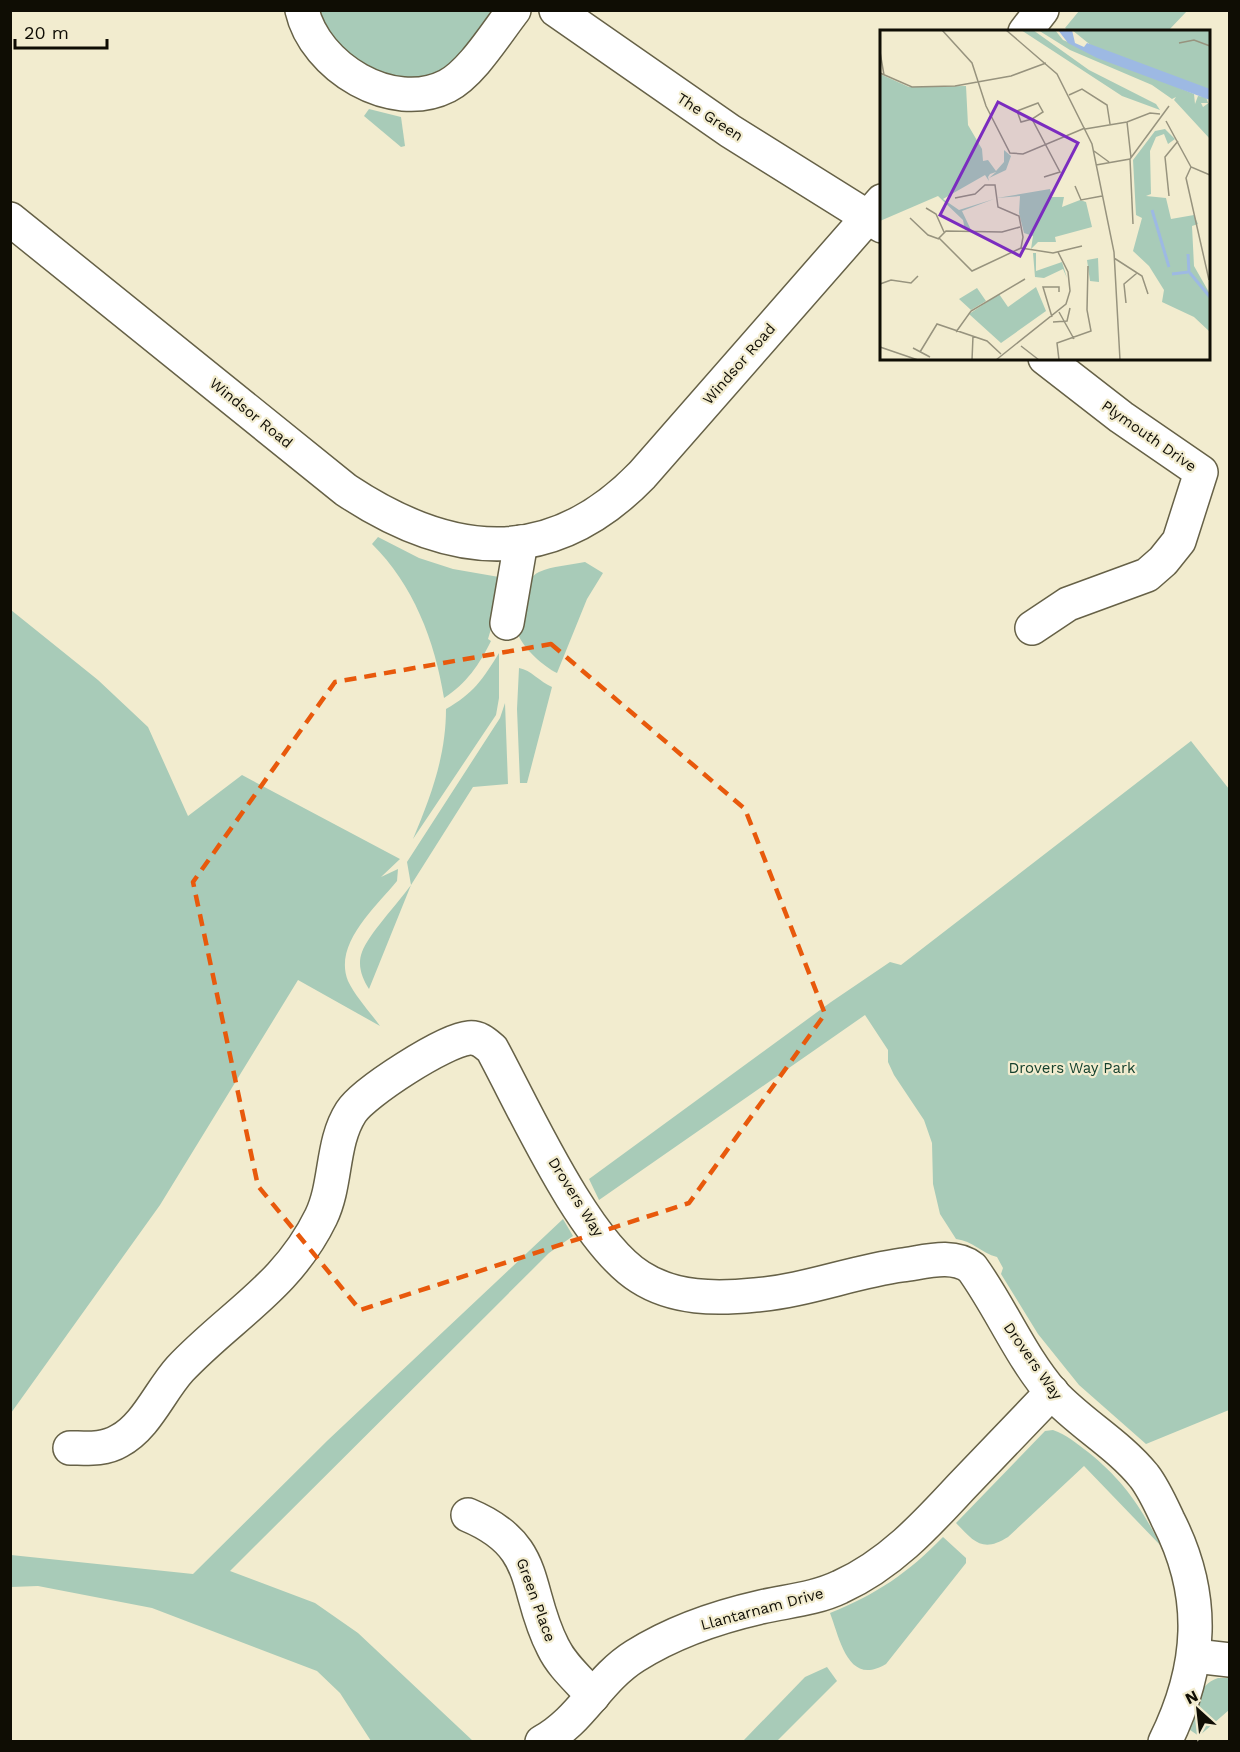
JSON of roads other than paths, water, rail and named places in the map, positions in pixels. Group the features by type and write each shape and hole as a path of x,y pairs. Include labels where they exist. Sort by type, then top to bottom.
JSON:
{"street":[{"path":"302,10 308,29 318,46 350,74 377,89 413,96 431,93 459,78 514,10"},
{"name":"The Green","path":"556,10 730,131 877,214"},
{"path":"1027,30 1042,10"},
{"name":"Windsor Road","path":"10,219 346,490 396,521 452,540 486,544 521,542 547,537 582,524 612,504 632,485 877,214"},
{"name":"Plymouth Drive","path":"1032,628 1068,604 1147,575 1163,561 1179,541 1201,472 1121,417 1048,360"},
{"path":"507,623 521,542"},
{"name":"Drovers Way","path":"70,1448 99,1448 119,1442 137,1427 181,1368 268,1291 289,1269 322,1215 340,1138 350,1114 362,1099 379,1085 454,1042 468,1038 480,1039 492,1049 584,1215 620,1262 640,1277 681,1293 725,1297 792,1290 895,1266 941,1260 964,1261 981,1280 1015,1339 1052,1392 1123,1454 1144,1477 1157,1498 1186,1561 1195,1606 1194,1656"},
{"name":"Llantarnam Drive","path":"542,1742 570,1724 633,1657 687,1630 720,1617 813,1597 866,1574 887,1560 934,1516 1052,1392"},
{"name":"Green Place","path":"468,1515 490,1524 516,1548 526,1564 551,1645 566,1667 594,1696"},
{"path":"1164,1742 1179,1712 1194,1656 1230,1660"}],"park label":[{"name":"Drovers Way Park","path":"1072,1068"}]}
